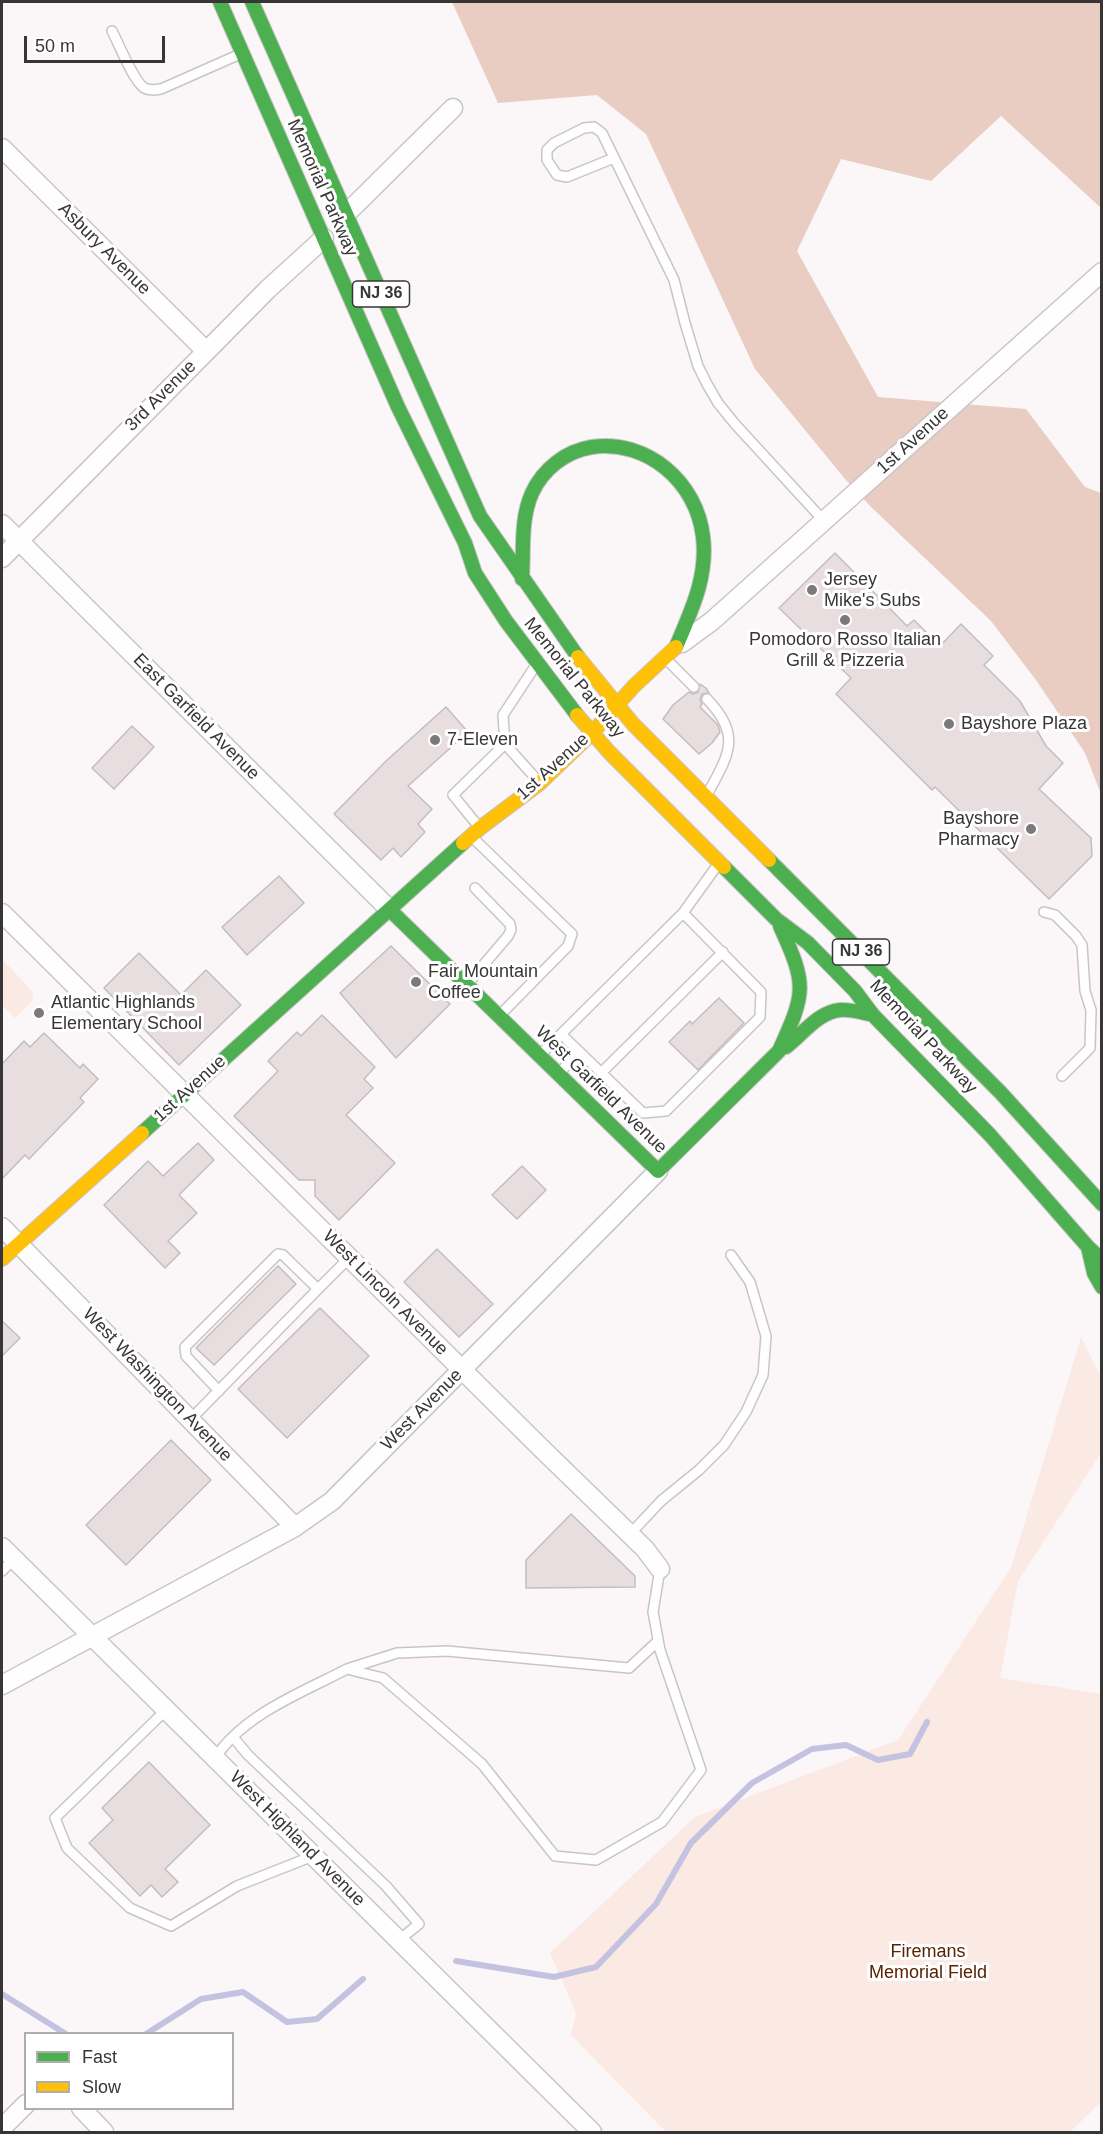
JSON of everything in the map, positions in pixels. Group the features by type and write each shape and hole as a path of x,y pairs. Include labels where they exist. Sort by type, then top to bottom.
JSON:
{"main road":[{"name":"Memorial Parkway","path":"220,2 403,418 465,543 476,573 506,621 592,733 719,863 777,919 808,943 855,991 873,1015 990,1135 1088,1247"},
{"name":"Memorial Parkway","path":"252,2 480,516 546,614 616,705 1001,1093 1101,1204"},
{"path":"522,579 526,509 545,473 560,459 594,445 611,444 645,453 666,467 684,488 700,522 704,542 701,580 670,652"},
{"name":"1st Avenue","path":"2,1258 476,832 540,783 670,652"},
{"name":"West Garfield Avenue","path":"390,910 658,1171"},
{"path":"777,919 799,968 802,983 798,1009 779,1051"},
{"path":"779,1051 799,1039 820,1018 829,1013 839,1010 873,1015"},
{"name":"West Avenue","path":"658,1171 779,1051"},
{"path":"1088,1247 1094,1273 1101,1287"},
{"name":"NJ 36","path":"1088,1247 1101,1260"}],"street":[{"path":"346,214 453,108"},
{"name":"Asbury Avenue","path":"2,148 206,351"},
{"name":"3rd Avenue","path":"2,558 268,289 324,238"},
{"name":"1st Avenue","path":"670,652 712,621 1101,272"},
{"name":"East Garfield Avenue","path":"2,524 390,910"},
{"name":"West Lincoln Avenue","path":"2,913 630,1534 660,1569"},
{"name":"West Avenue","path":"2,1685 295,1527 332,1501 658,1171"},
{"name":"West Washington Avenue","path":"2,1227 295,1527"},
{"name":"West Highland Avenue","path":"6,1559 91,1636 592,2133"},
{"path":"2,2128 24,2106"},
{"path":"82,2110 104,2133"}],"lane":[{"path":"112,31 137,80 143,87 153,91 243,52"},
{"path":"614,158 573,175 561,177 553,171 546,155 547,150 554,143 584,128 594,127 603,133 674,280 698,366 707,384 718,403 735,424 824,521"},
{"path":"670,652 694,687"},
{"path":"537,664 503,715 505,744 540,783"},
{"path":"706,796 726,756 729,736 728,728 722,717 707,699"},
{"path":"500,1016 568,946 572,934 476,832 453,795 505,744"},
{"path":"540,1055 683,913 719,863"},
{"path":"467,984 511,930 510,924 475,888"},
{"path":"1044,912 1055,915 1082,945 1085,991 1091,1010 1090,1048 1062,1076"},
{"path":"561,1034 643,1113 666,1111 760,1017 761,992 683,913"},
{"path":"601,1073 723,952"},
{"path":"558,1074 580,1052"},
{"path":"219,1391 186,1356 185,1347 278,1254 288,1258 318,1289"},
{"path":"630,1534 661,1501 699,1470 724,1445 746,1412 763,1375 766,1336 750,1282 731,1255"},
{"path":"190,1420 349,1258"},
{"path":"347,1669 383,1678 482,1764 555,1856 596,1860 662,1822 701,1770 658,1641 653,1612 660,1569"},
{"path":"214,1758 223,1745 257,1716 347,1669 398,1653 447,1652 629,1668 658,1641"},
{"path":"166,1710 55,1818 67,1848 130,1908 171,1926 237,1886 313,1856"},
{"path":"233,1737 248,1755 386,1886 419,1924 399,1940"}],"green space":[{"path":"2,959 32,991 33,1000 15,1018 2,1005"},
{"name":"Firemans Memorial Field","path":"1081,1337 1101,1377 1101,1453 1018,1581 1000,1678 1101,1694 1101,2102 1070,2132 666,2132 571,2035 576,2013 550,1953 695,1817 898,1740 1011,1568"}],"shaded area":[{"path":"452,2 1101,2 1101,208 1001,116 931,181 841,159 797,251 878,397 1026,409 1085,487 1101,493 1101,794 1085,753 1036,680 991,621 870,506 755,369 646,134 597,95 498,103"}],"building":[{"name":"Bayshore Plaza","path":"835,553 907,626 914,620 940,646 961,624 993,656 984,665 1020,701 1046,746 1063,763 1039,789 1091,838 1092,856 1049,899 935,787 932,790 836,694 851,678 779,608"},
{"path":"700,684 709,693 702,694 700,707 718,725 720,732 712,743 699,754 663,719 673,705 689,692 693,694 698,692"},
{"path":"446,707 468,732 408,786 432,809 418,824 425,832 401,857 393,848 381,860 334,814 386,761"},
{"path":"132,726 154,747 114,789 92,768"},
{"path":"279,876 304,903 247,955 222,927"},
{"path":"391,946 450,1004 396,1058 340,993"},
{"path":"139,953 181,995 206,970 241,1005 179,1065 104,988"},
{"path":"719,998 744,1023 698,1070 669,1042 690,1021 692,1024"},
{"path":"322,1015 375,1067 364,1079 373,1088 346,1115 395,1163 339,1220 315,1196 315,1180 299,1180 234,1116 278,1071 268,1061 297,1032 301,1036"},
{"path":"44,1033 80,1068 83,1064 98,1079 80,1098 84,1102 29,1159 25,1155 2,1179 2,1064 24,1041 30,1047"},
{"path":"198,1143 214,1160 179,1195 197,1213 168,1241 180,1253 165,1268 104,1205 148,1161 163,1176"},
{"path":"522,1166 546,1190 517,1219 492,1195"},
{"path":"437,1249 493,1304 459,1337 404,1282"},
{"path":"278,1266 296,1284 214,1365 196,1348"},
{"path":"320,1308 369,1356 287,1438 238,1389"},
{"path":"2,1321 20,1338 2,1356"},
{"path":"171,1440 211,1480 126,1565 86,1525"},
{"path":"571,1514 635,1576 635,1587 526,1588 526,1560"},
{"path":"149,1762 210,1825 165,1869 178,1882 162,1897 151,1885 140,1896 89,1843 113,1820 102,1808"}],"waterway":[{"path":"456,1961 554,1977 596,1967 656,1904 691,1843 752,1783 812,1749 846,1745 878,1760 910,1754 927,1722"},
{"path":"149,2032 201,1999 243,1992 287,2022 317,2019 363,1979"},
{"path":"2,1994 63,2032"}],"traffic: fast":[{"path":"220,2 398,407 465,543 475,573 506,621 577,715"},
{"path":"252,2 480,516 578,657"},
{"path":"522,579 524,524 528,503 537,484 549,469 573,452 592,447 612,446 650,457 680,482 699,517 703,537 701,580 676,647"},
{"path":"142,1133 463,843"},
{"path":"769,860 1001,1093 1102,1204"},
{"path":"724,867 776,919 808,943 855,991 873,1015 990,1135 1102,1260"},
{"path":"390,910 658,1171 779,1051"},
{"path":"779,1051 794,1015 800,988 795,962 780,926"},
{"path":"786,1047 817,1019 832,1012 848,1010 873,1015"},
{"path":"1088,1247 1094,1273 1102,1287"}],"traffic: slow":[{"path":"463,843 540,783 592,733 634,686 676,647"},
{"path":"578,657 633,724 769,860"},
{"path":"577,715 609,752 724,867"},
{"path":"2,1259 142,1133"}],"place":[{"name":"Jersey Mike's Subs","path":"812,590"},
{"name":"Pomodoro Rosso Italian Grill & Pizzeria","path":"845,620"},
{"name":"Bayshore Plaza","path":"949,724"},
{"name":"7-Eleven","path":"435,740"},
{"name":"Bayshore Pharmacy","path":"1031,829"},
{"name":"Fair Mountain Coffee","path":"416,982"},
{"name":"Atlantic Highlands Elementary School","path":"39,1013"}]}
